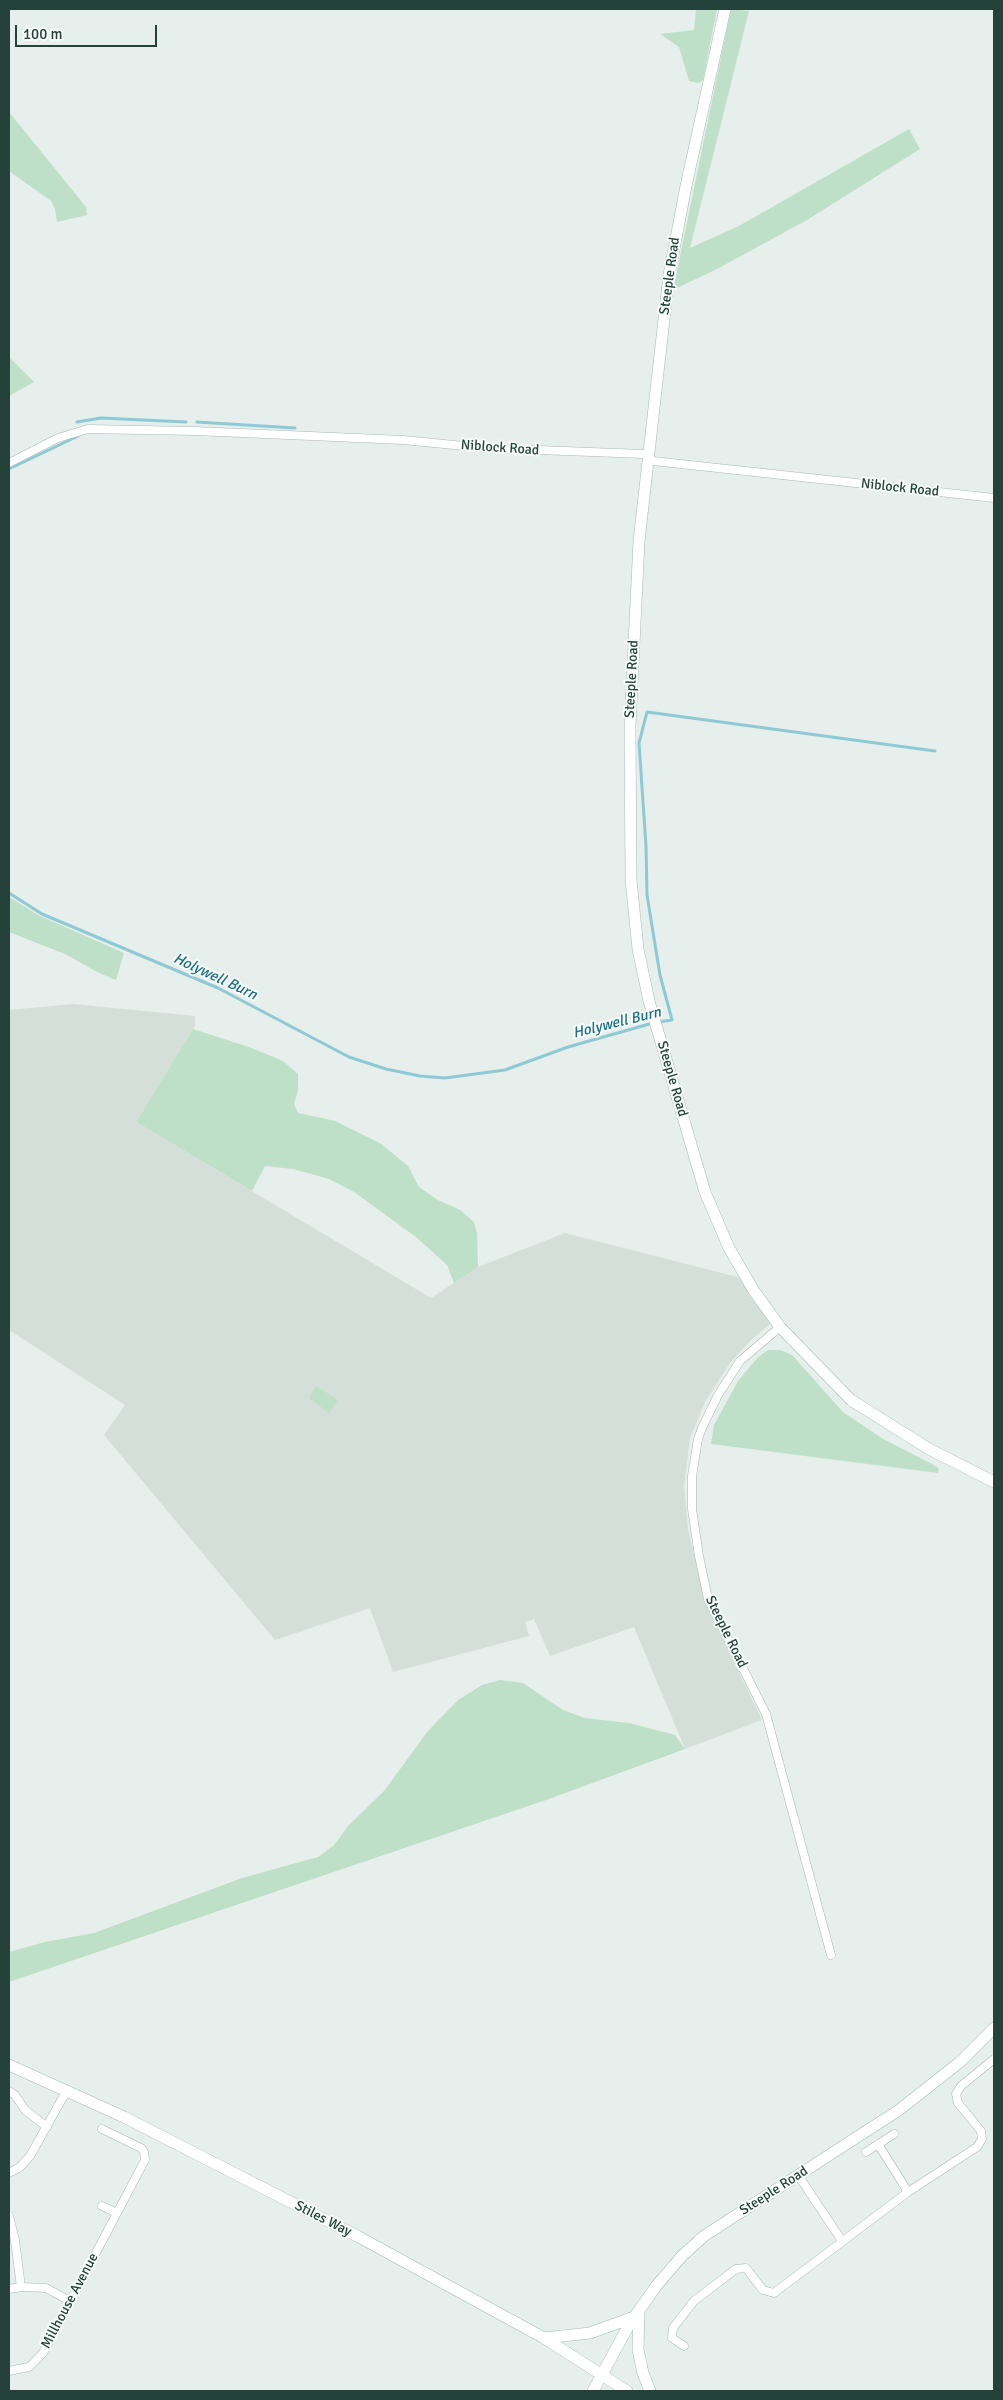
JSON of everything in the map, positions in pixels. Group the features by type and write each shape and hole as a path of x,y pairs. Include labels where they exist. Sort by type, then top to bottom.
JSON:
{"street":[{"name":"Steeple Road","path":"726,9 686,186 669,275 639,541 630,726 630,838 635,932 655,1021 712,1211 729,1248 754,1292 780,1328 851,1400 929,1449 994,1482"},
{"name":"Niblock Road","path":"9,463 58,438 88,429 403,440 485,448 644,454 653,461 994,498"},
{"name":"Steeple Road","path":"780,1328 740,1361 718,1395 702,1428 692,1476 692,1509 698,1556 708,1599 766,1714 831,1955"},
{"name":"Steeple Road","path":"593,2391 637,2314 657,2285 682,2256 704,2236 899,2110 960,2062 994,2028"},
{"path":"684,2346 672,2338 673,2328 694,2301 737,2268 746,2268 763,2290 772,2293 908,2192 979,2145 982,2139 981,2132 959,2106 956,2094 961,2086 994,2059"},
{"name":"Stiles Way","path":"9,2065 67,2090 359,2238 544,2338 627,2391"},
{"path":"9,2173 24,2164 67,2090"},
{"path":"9,2091 15,2095 25,2110 47,2127"},
{"name":"Millhouse Avenue","path":"9,2371 25,2369 40,2357 144,2162 145,2154 141,2148 102,2129"},
{"path":"866,2152 894,2134"},
{"path":"878,2144 908,2192"},
{"path":"798,2175 842,2241"},
{"path":"102,2206 117,2213"},
{"path":"9,2216 15,2240 21,2287"},
{"path":"9,2289 21,2287 46,2288 70,2301"},
{"path":"544,2338 590,2333 637,2314 638,2350 643,2373 650,2391"}],"shaded area":[{"path":"73,1004 195,1016 195,1026 136,1122 431,1298 478,1267 565,1233 741,1278 771,1323 749,1342 730,1363 705,1402 690,1438 684,1487 688,1529 705,1600 762,1720 685,1749 634,1627 550,1656 534,1619 525,1622 529,1636 393,1672 370,1608 275,1640 104,1435 125,1405 9,1330 9,1010"}],"green space":[{"path":"696,9 717,9 703,80 699,83 689,81 679,47 660,34 694,30"},
{"path":"731,9 749,11 690,248 739,226 909,129 920,149 807,220 719,268 673,290"},
{"path":"9,112 86,207 87,215 57,222 55,209 51,201 9,171"},
{"path":"9,357 34,382 9,396"},
{"path":"9,897 40,916 124,953 116,980 65,954 9,932"},
{"path":"193,1029 249,1047 283,1061 298,1074 298,1090 294,1104 298,1113 335,1121 380,1143 408,1166 419,1187 438,1200 460,1210 474,1222 477,1233 478,1267 454,1283 447,1265 416,1237 354,1192 329,1179 293,1169 265,1166 252,1191 136,1122"},
{"path":"768,1350 780,1350 792,1355 843,1412 883,1439 934,1465 939,1469 938,1473 711,1444 714,1425 738,1381 758,1357"},
{"path":"316,1386 338,1400 329,1413 309,1398"},
{"path":"500,1680 523,1683 563,1710 585,1718 629,1723 675,1735 685,1749 549,1799 9,1982 9,1952 45,1942 94,1933 242,1878 318,1857 334,1845 349,1825 384,1791 428,1731 458,1700 482,1685"}],"waterway":[{"path":"77,422 101,418 186,422"},
{"path":"197,422 295,428"},
{"path":"9,469 78,436"},
{"name":"Holywell Burn","path":"659,1022 672,1020 660,975 647,895 646,846 639,743 647,712 935,751"},
{"name":"Holywell Burn","path":"9,893 42,914 218,988 349,1057 386,1069 420,1076 445,1078 505,1070 568,1047 653,1023"}]}
